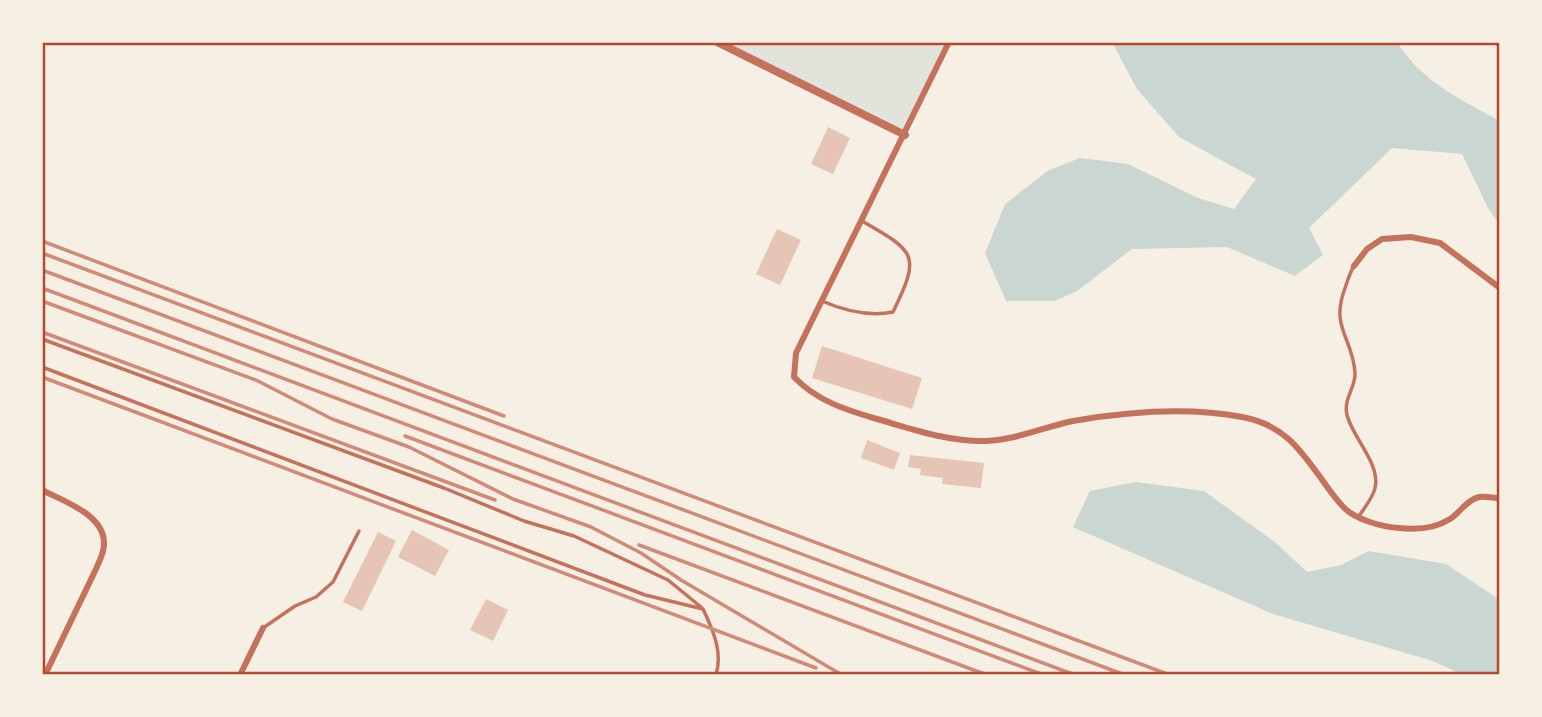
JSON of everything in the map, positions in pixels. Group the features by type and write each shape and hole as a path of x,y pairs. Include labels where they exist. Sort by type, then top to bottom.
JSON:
{"street":[{"path":"717,42 905,135"},
{"path":"949,42 796,353 794,377 806,390 829,404 920,431 951,438 986,441 1013,437 1073,421 1139,414 1194,410 1244,417 1270,425 1293,441 1348,511 1395,528 1421,530 1450,519 1465,504 1479,497 1500,498"},
{"path":"1354,266 1367,249 1382,239 1411,237 1440,243 1500,288"},
{"path":"42,490 90,517 97,524 104,541 103,553 96,569 45,675"},
{"path":"240,675 263,628"}],"lane":[{"path":"822,301 844,310 882,314 893,312 907,282 911,268 909,257 892,238 862,221"},
{"path":"1354,266 1338,309 1356,377 1348,394 1346,411 1351,430 1364,448 1372,466 1376,487 1359,516"},
{"path":"42,340 444,488 524,521 574,536 668,580 703,609 713,629 720,661 716,675"},
{"path":"42,367 645,595 703,609"},
{"path":"263,628 295,606 316,597 333,582 359,531"}],"shaded area":[{"path":"717,42 949,42 905,135"},
{"path":"1112,42 1397,42 1430,79 1500,121 1500,225 1488,208 1462,154 1392,148 1309,228 1323,255 1295,276 1227,247 1132,249 1077,291 1055,301 1006,301 985,253 1005,204 1049,170 1080,158 1128,164 1198,198 1234,209 1256,179 1179,137 1137,89"},
{"path":"1136,482 1204,491 1276,543 1307,572 1341,565 1369,551 1446,564 1500,600 1500,675 1463,675 1433,661 1273,614 1073,527 1090,491"}],"building":[{"path":"828,127 850,138 833,174 811,164"},
{"path":"777,229 801,240 780,285 756,274"},
{"path":"822,346 922,378 912,409 812,378"},
{"path":"867,440 900,453 894,470 861,458"},
{"path":"910,455 984,463 981,488 942,484 943,478 920,475 921,469 908,467"},
{"path":"412,530 449,550 435,576 398,557"},
{"path":"378,532 396,541 362,611 343,602"},
{"path":"486,599 508,610 493,641 470,630"}],"railway":[{"path":"42,241 504,416"},
{"path":"42,253 1170,675"},
{"path":"42,270 1125,675"},
{"path":"42,288 1075,675"},
{"path":"42,301 256,380 332,419 409,447 513,499 591,527 641,553 681,580 842,675"},
{"path":"42,332 495,500"},
{"path":"42,377 816,668"},
{"path":"405,436 1044,675"},
{"path":"639,545 987,675"}]}
